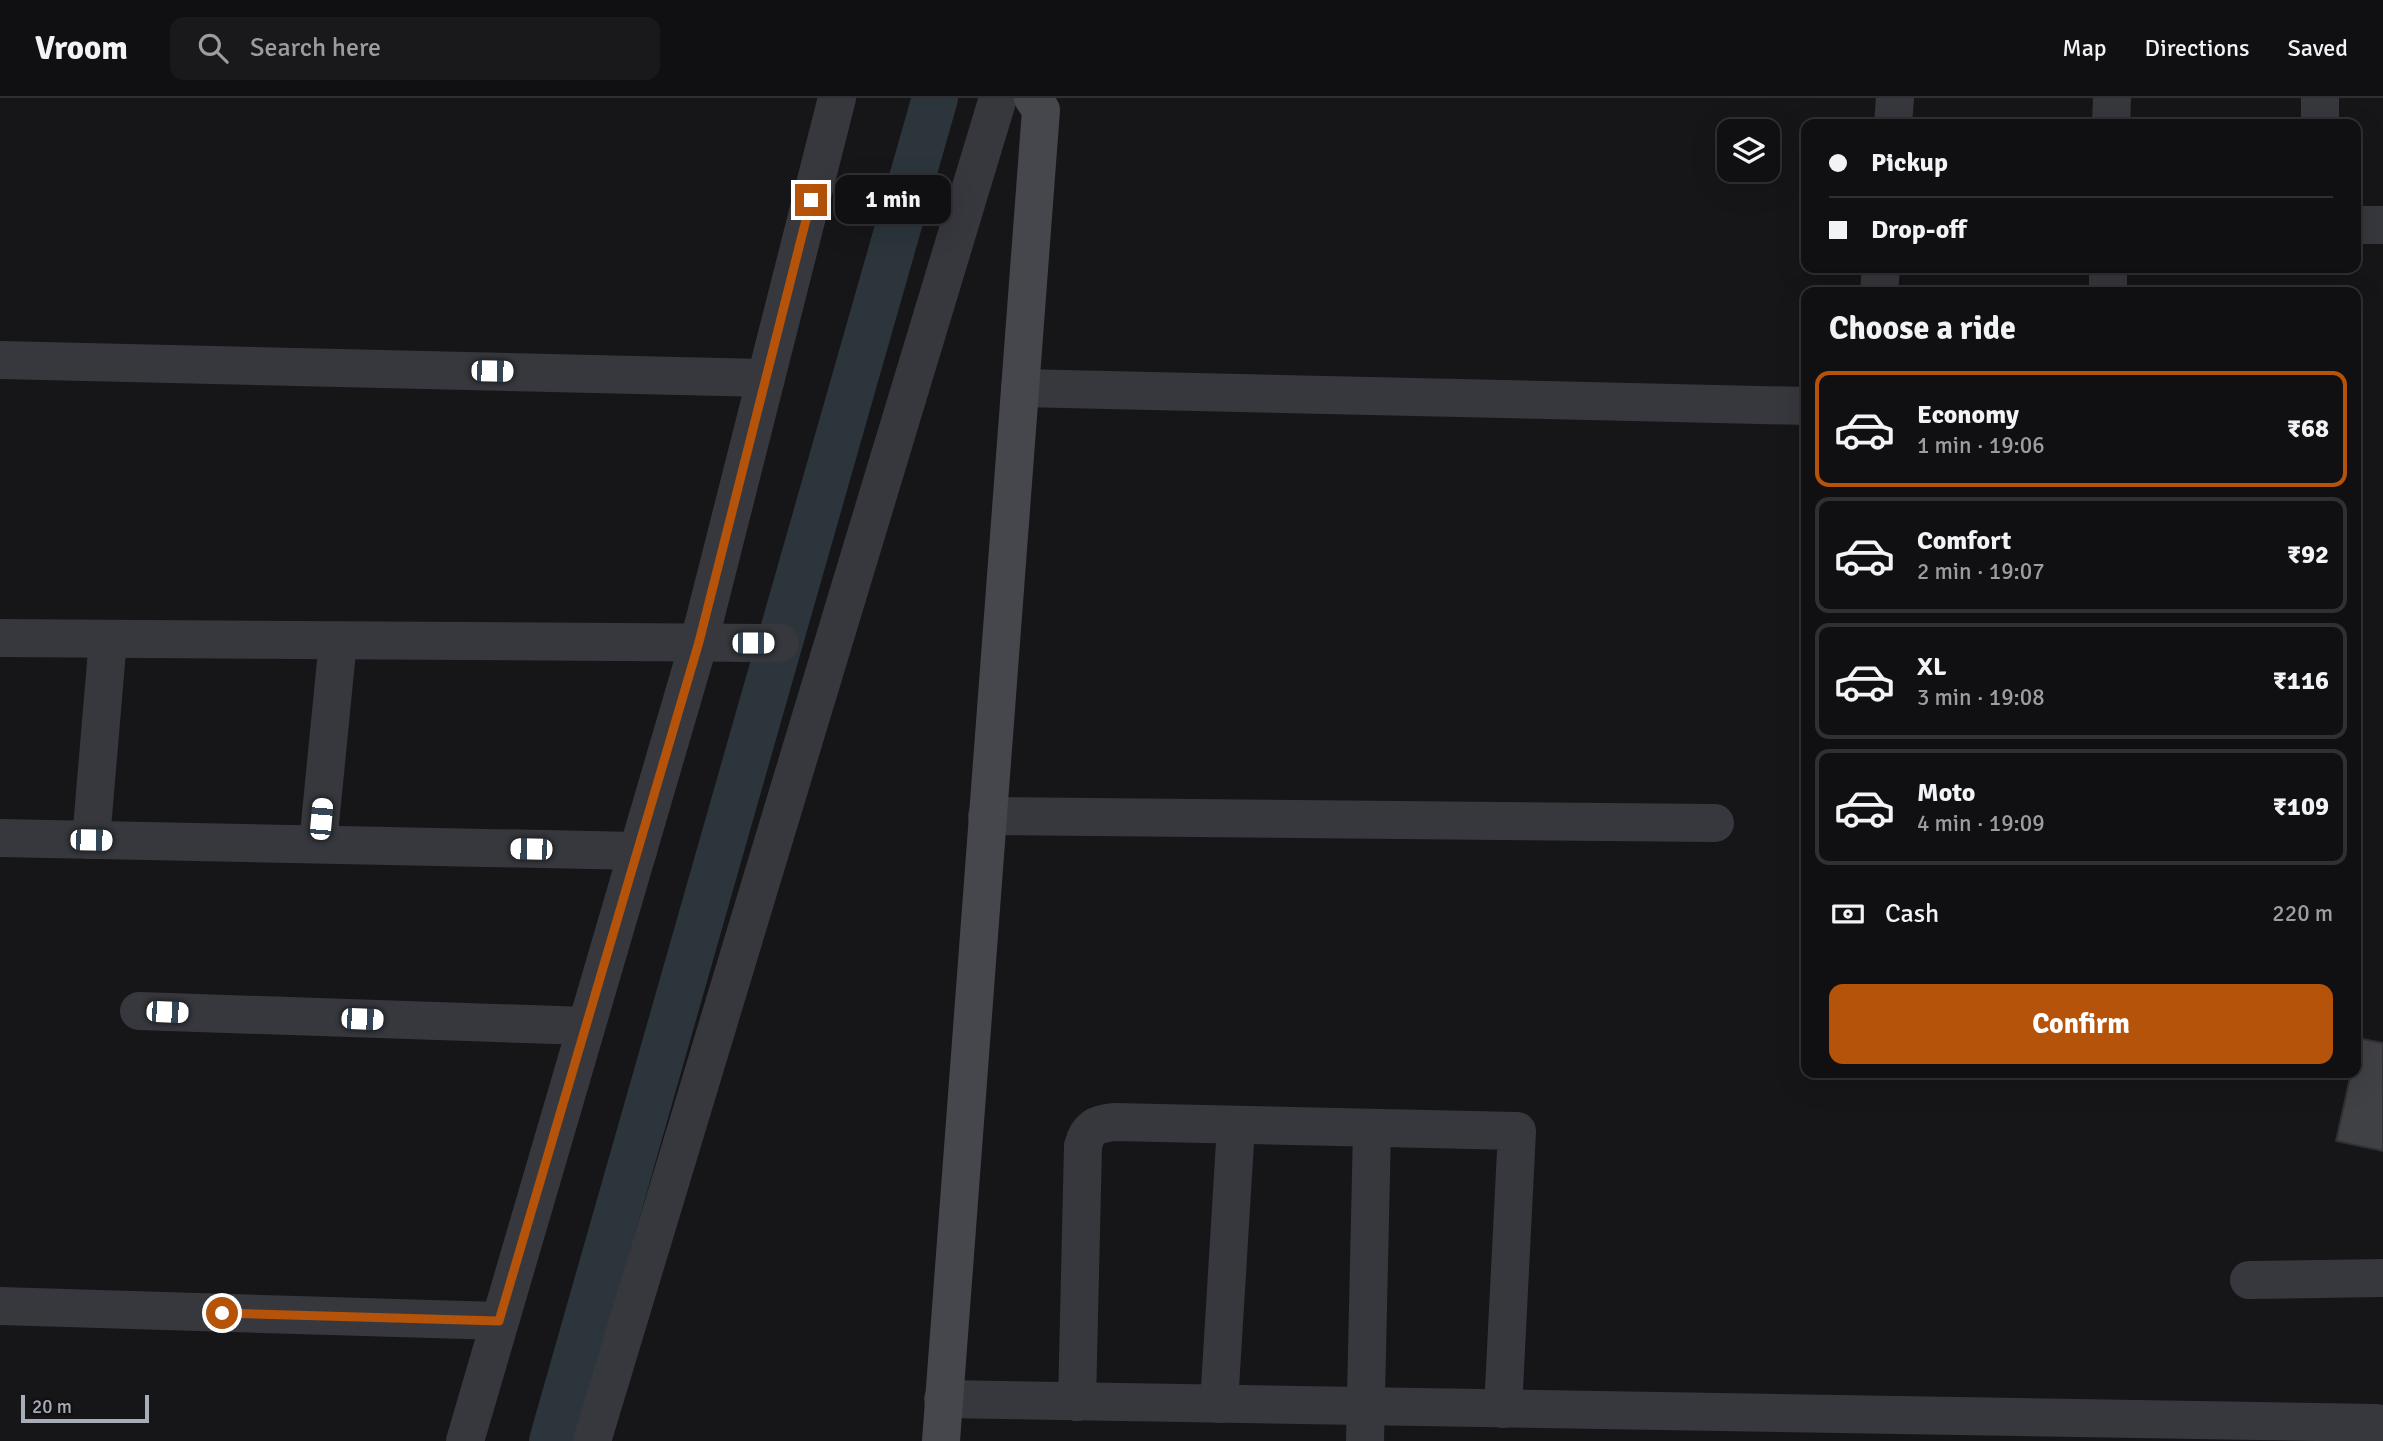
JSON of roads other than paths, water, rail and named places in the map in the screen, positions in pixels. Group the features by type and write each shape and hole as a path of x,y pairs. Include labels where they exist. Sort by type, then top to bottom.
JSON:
{"street":[{"path":"465,1441 699,642 837,98"},
{"path":"592,1441 998,98"},
{"path":"941,1441 1041,110 1033,98"},
{"path":"1893,119 1895,98"},
{"path":"2111,119 2112,98"},
{"path":"2320,98 2320,119"},
{"path":"2361,225 2383,225"},
{"path":"0,360 766,378"},
{"path":"1020,388 1801,406"},
{"path":"0,638 780,643"},
{"path":"91,840 108,639"},
{"path":"318,844 338,641"},
{"path":"987,816 1715,823"},
{"path":"0,838 638,851"},
{"path":"139,1011 586,1026"},
{"path":"1077,1402 1083,1146 1086,1134 1094,1127 1115,1122 1517,1131 1503,1409"},
{"path":"1219,1404 1236,1126"},
{"path":"1365,1423 1373,1129"},
{"path":"2249,1280 2383,1278"},
{"path":"0,1306 499,1321"},
{"path":"943,1399 1219,1404 1365,1423 1503,1409 1737,1427 2375,1424"}],"waterway":[{"path":"552,1441 935,98"}]}
